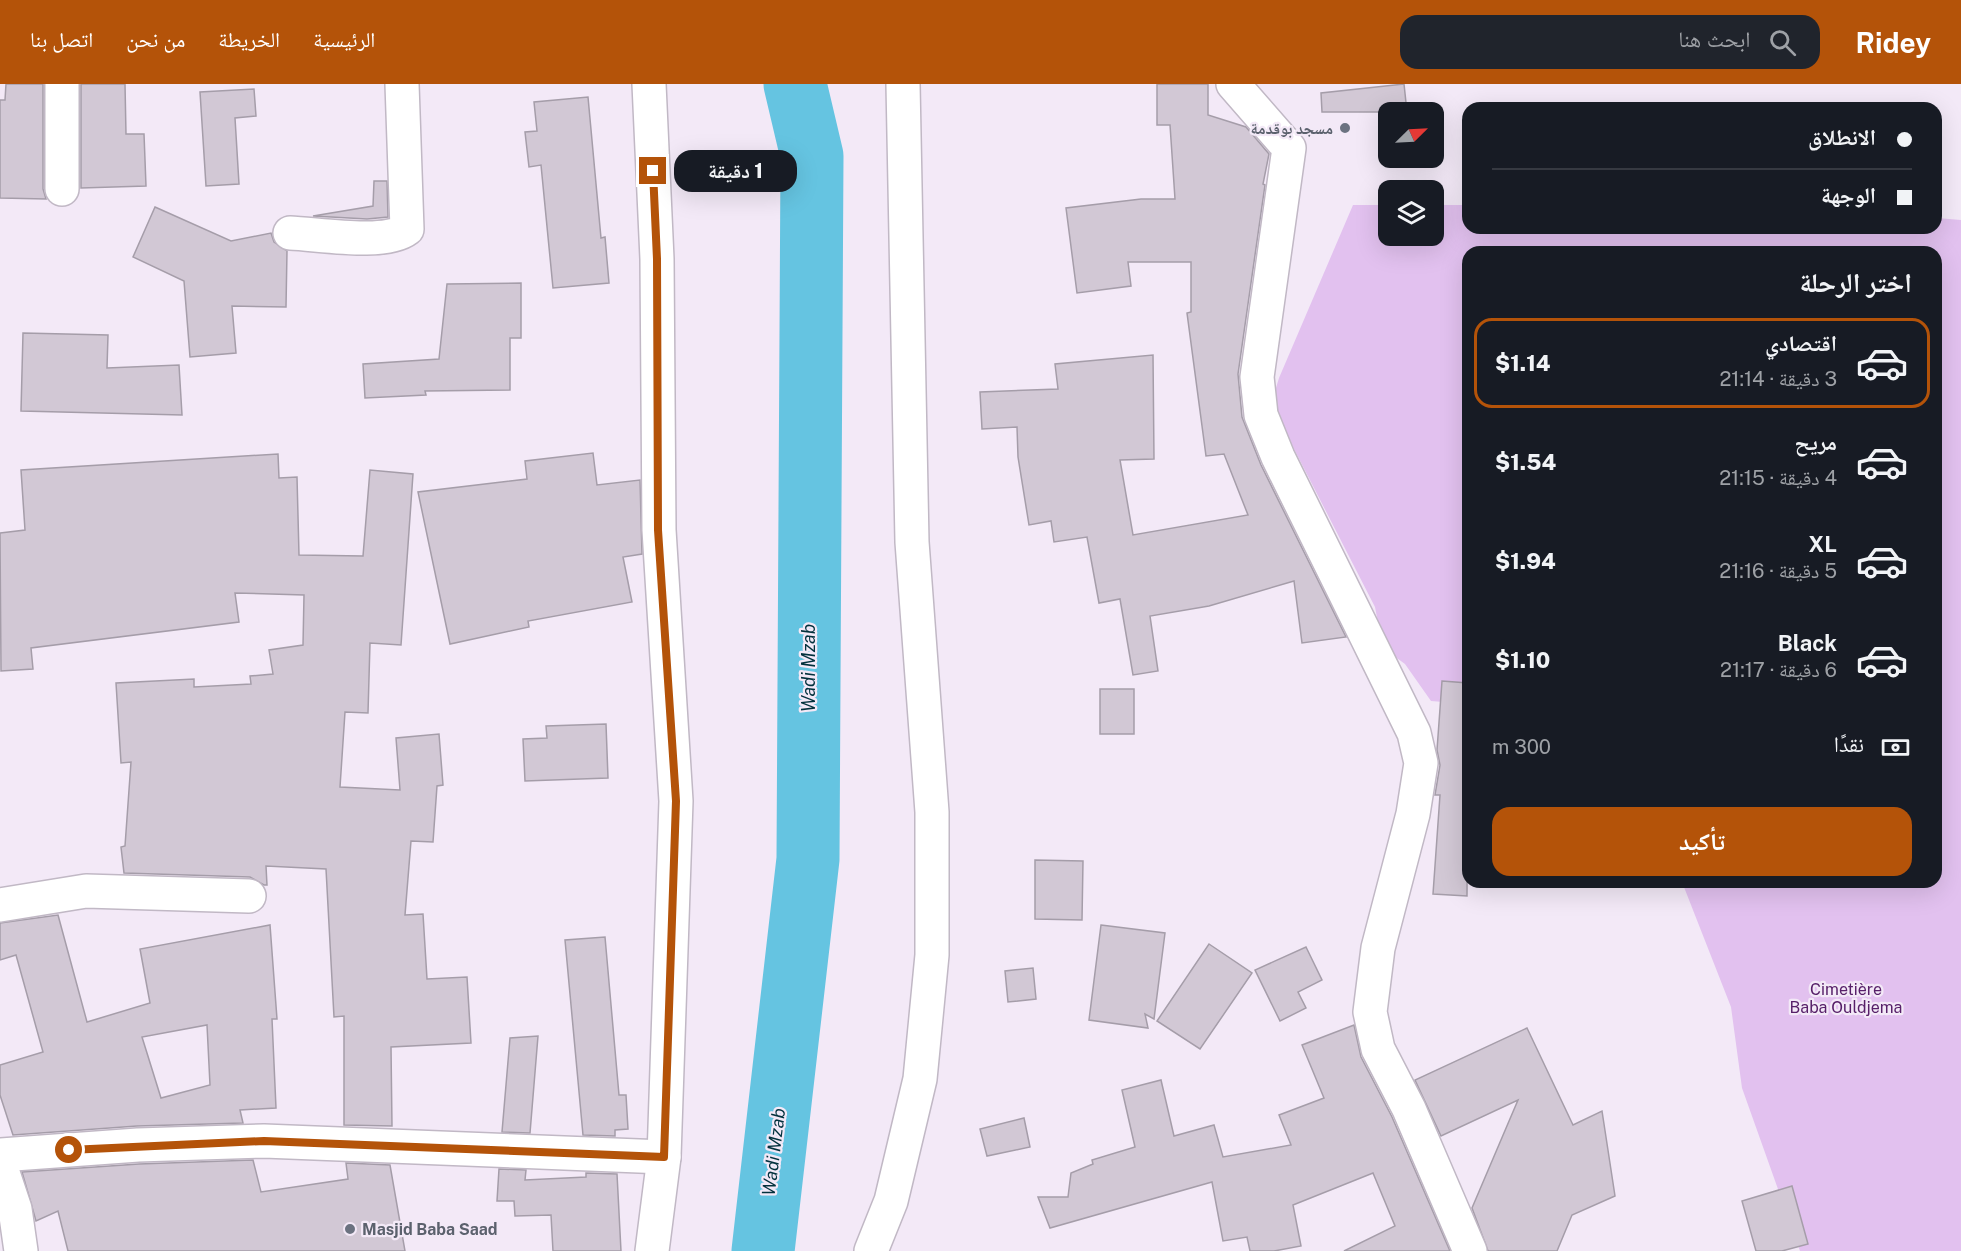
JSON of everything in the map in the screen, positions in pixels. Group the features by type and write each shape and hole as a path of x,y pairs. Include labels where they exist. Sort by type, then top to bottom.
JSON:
{"street":[{"path":"62,84 62,189"},
{"path":"290,233 377,237 398,236 407,229 402,84"},
{"path":"649,84 657,259 658,530 676,801 664,1157 652,1251"},
{"path":"871,1251 891,1202 920,1079 932,955 932,812 912,542 903,84"},
{"path":"1233,84 1288,148 1259,355 1257,377 1261,415 1316,537 1414,733 1421,763 1413,814 1378,948 1370,1012 1372,1028 1378,1049 1409,1109 1470,1251"},
{"path":"0,905 86,891 249,896"},
{"path":"0,1155 138,1145 264,1141 664,1157"},
{"path":"0,1164 15,1209 21,1251"}],"green space":[{"name":"Cimetière Baba Ouldjema","path":"1353,205 1378,205 1378,246 1444,246 1444,205 1462,205 1462,234 1942,234 1942,218 1961,220 1961,1251 1800,1251 1742,1088 1731,1007 1684,888 1942,888 1942,246 1462,246 1462,704 1431,701 1405,664 1383,648 1375,607 1271,404 1279,378"}],"building":[{"path":"6,84 43,84 43,189 46,199 0,198 0,100 5,100"},
{"path":"81,84 125,84 126,134 144,134 146,186 81,188"},
{"path":"1157,84 1208,84 1208,115 1246,127 1269,154 1238,374 1242,417 1261,465 1346,637 1302,643 1294,581 1209,606 1150,616 1158,671 1133,675 1120,599 1099,603 1087,537 1054,542 1051,521 1029,525 1018,457 1017,427 982,429 980,392 1058,389 1055,364 1153,355 1154,459 1120,460 1133,535 1248,515 1224,454 1206,456 1187,313 1191,312 1191,262 1128,262 1131,286 1077,293 1066,208 1141,199 1175,199 1170,125 1157,125"},
{"path":"1404,84 1406,102 1378,102 1378,112 1322,112 1321,93"},
{"path":"254,89 256,116 235,118 239,184 206,186 200,92"},
{"path":"588,97 601,238 605,237 609,283 553,288 541,165 529,167 525,132 537,131 534,102"},
{"path":"374,181 387,181 388,217 367,219 313,216 373,206"},
{"path":"155,207 231,241 271,233 274,242 287,251 286,307 232,306 236,353 190,357 184,281 133,257"},
{"path":"521,283 521,338 510,338 510,390 425,391 426,395 365,398 363,364 439,359 447,284"},
{"path":"23,333 108,335 107,368 179,365 182,415 21,411"},
{"path":"593,453 597,485 640,480 642,554 623,557 632,602 528,621 529,627 450,644 418,492 527,479 525,461"},
{"path":"278,454 279,478 297,477 299,555 363,556 370,470 413,474 401,645 370,643 368,713 345,712 340,787 400,790 396,738 439,734 443,785 437,786 433,842 411,841 405,915 423,914 427,979 467,977 471,1043 391,1047 392,1126 344,1125 344,1016 334,1017 326,869 266,866 267,885 250,877 124,873 121,847 125,846 131,762 121,763 116,683 194,679 194,687 251,684 250,676 273,674 269,650 303,645 304,595 235,593 239,622 31,648 33,669 1,671 0,533 25,530 21,470"},
{"path":"1442,681 1462,683 1462,888 1467,888 1467,896 1433,894 1440,795 1435,795 1440,765 1437,750"},
{"path":"1100,689 1134,689 1134,734 1100,734"},
{"path":"606,724 608,778 525,781 523,739 547,738 546,726"},
{"path":"1035,860 1083,861 1082,920 1035,919"},
{"path":"58,915 87,1022 150,1003 140,949 270,925 277,1019 272,1019 276,1108 240,1110 243,1123 137,1126 13,1135 0,1095 0,1065 43,1052 16,955 0,960 0,923","holes":["207,1025 210,1085 161,1098 142,1037"]},
{"path":"1101,925 1165,933 1154,1019 1145,1014 1148,1028 1089,1020"},
{"path":"605,937 619,1095 626,1095 628,1129 615,1130 615,1136 583,1135 565,940"},
{"path":"1209,944 1252,973 1200,1049 1157,1021"},
{"path":"1306,947 1322,980 1298,992 1306,1008 1280,1021 1255,970"},
{"path":"1033,968 1036,999 1008,1002 1005,971"},
{"path":"1354,1025 1361,1057 1392,1117 1450,1251 1344,1251 1395,1226 1373,1173 1293,1205 1301,1246 1274,1251 1250,1251 1247,1237 1223,1241 1212,1182 1050,1228 1038,1197 1068,1197 1071,1173 1093,1164 1092,1160 1135,1147 1122,1090 1161,1080 1174,1136 1214,1125 1223,1157 1291,1145 1279,1115 1324,1098 1302,1045"},
{"path":"1527,1028 1573,1125 1602,1111 1615,1196 1572,1215 1557,1251 1488,1251 1472,1208 1518,1100 1441,1136 1415,1080"},
{"path":"538,1036 530,1133 502,1132 510,1038"},
{"path":"1024,1118 1030,1147 987,1156 980,1129"},
{"path":"253,1160 261,1192 348,1179 346,1163 390,1165 405,1251 68,1251 58,1211 36,1221 22,1172 139,1164"},
{"path":"499,1169 526,1170 525,1180 586,1177 586,1173 617,1174 621,1251 553,1251 551,1215 515,1216 514,1201 497,1201"},
{"path":"1792,1186 1808,1244 1782,1251 1756,1251 1742,1201"}],"waterway":[{"name":"Wadi Mzab","path":"763,1251 808,859 812,156 795,84"}],"place":[{"name":"مسجد بوقدمة","path":"1345,128"},
{"name":"Masjid Baba Saad","path":"350,1229"}],"route":[{"path":"69,1150 172,1143 264,1141 664,1157 676,801 658,530 657,259 653,171"}]}
